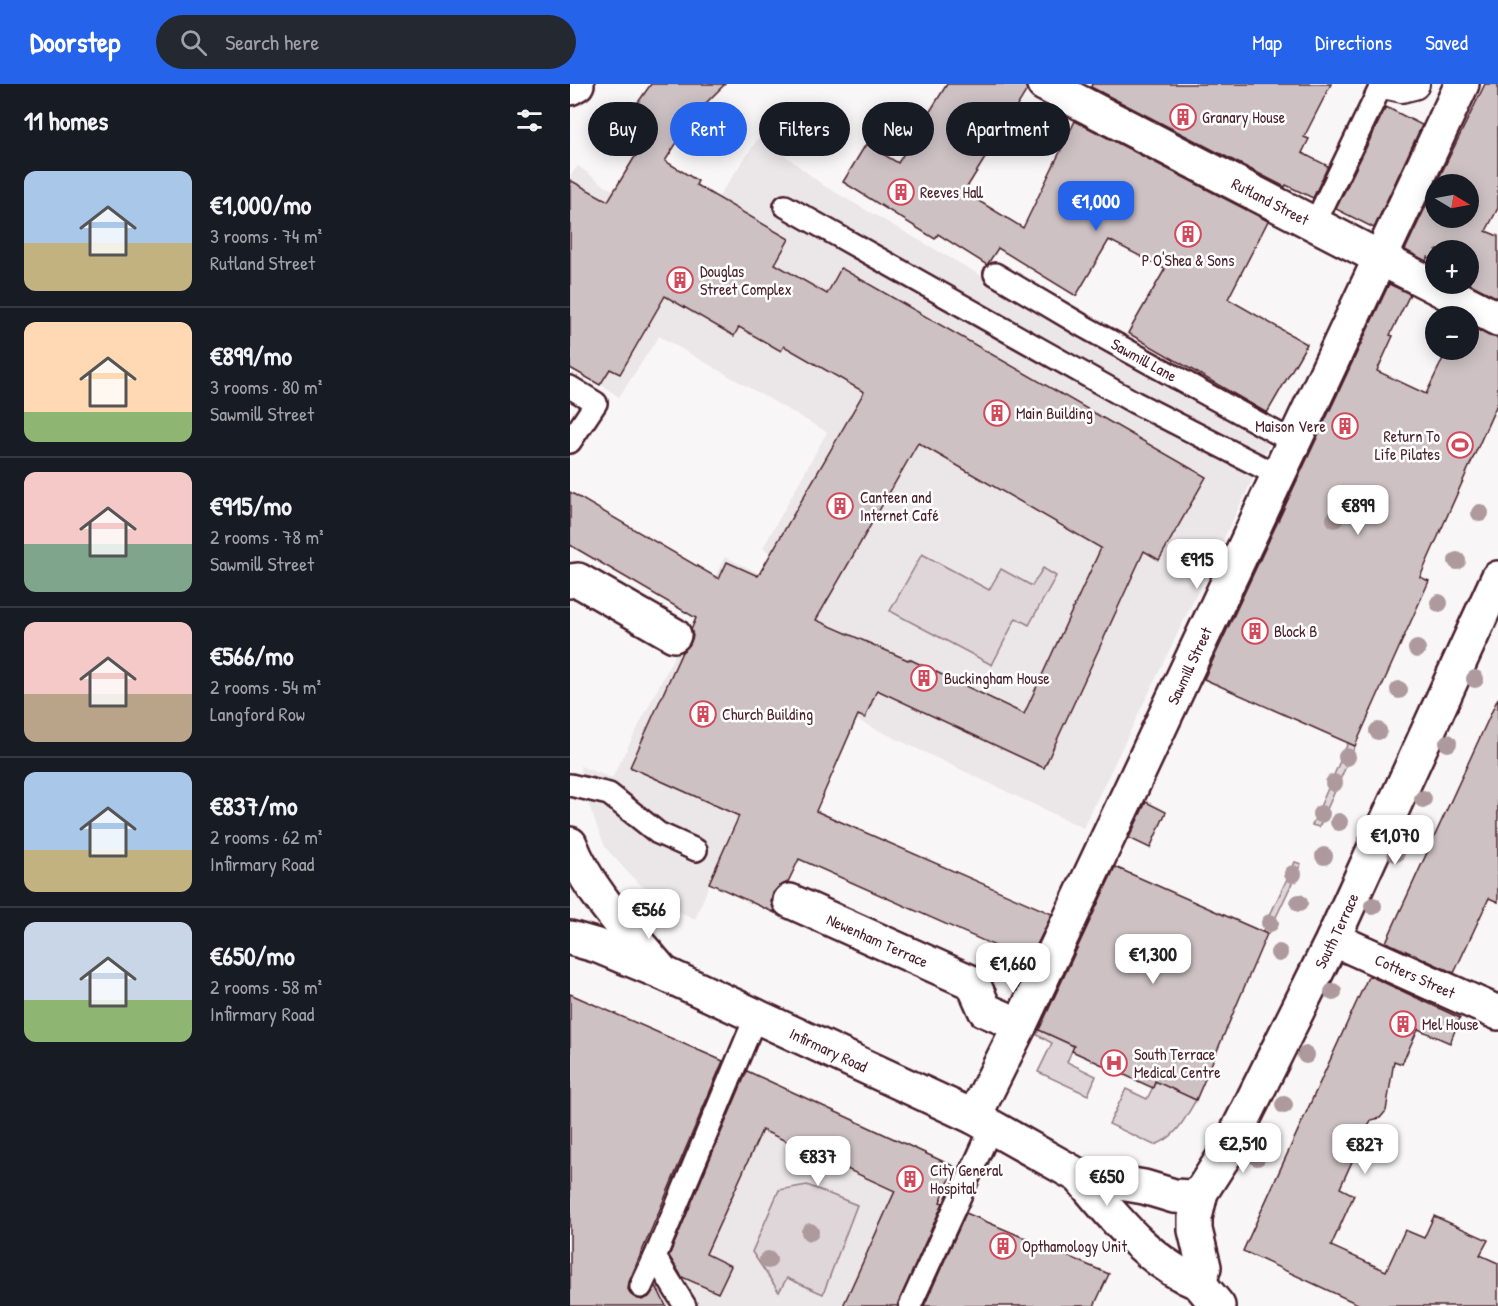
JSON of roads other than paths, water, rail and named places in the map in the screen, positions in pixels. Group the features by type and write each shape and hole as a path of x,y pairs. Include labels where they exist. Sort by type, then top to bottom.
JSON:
{"street":[{"path":"570,88 577,84"},
{"name":"Rutland Street","path":"1044,84 1498,319"},
{"path":"1388,84 1402,87 1414,84"},
{"name":"Sawmill Street","path":"983,1121 1020,1025 1462,84"},
{"name":"South Terrace","path":"1212,1300 1195,1230 1195,1218 1201,1192 1228,1150 1333,939 1498,578"},
{"path":"570,580 578,580 674,635"},
{"path":"570,844 586,876 608,907 663,973"},
{"name":"Newenham Terrace","path":"790,901 973,983 985,1010 1020,1025"},
{"name":"Infirmary Road","path":"570,938 598,946 663,973 983,1121 1079,1176 1127,1232 1212,1300"},
{"name":"Cotters Street","path":"1333,939 1498,1013"},
{"name":"Infirmary Road","path":"1079,1176 1144,1187 1174,1196 1190,1197 1201,1192"}],"lane":[{"path":"1315,223 1382,84"},
{"path":"785,206 1134,402 1279,476"},
{"name":"Sawmill Lane","path":"995,274 1083,326 1295,443"},
{"path":"570,387 596,404 570,442"},
{"path":"570,785 609,794 658,834 696,850"},
{"path":"642,1287 756,1016"},
{"path":"910,1306 983,1121"},
{"path":"655,1257 685,1306"}],"place":[{"name":"Granary House","path":"1183,117"},
{"name":"Reeves Hall","path":"901,192"},
{"name":"P O'Shea & Sons","path":"1188,234"},
{"name":"Douglas Street Complex","path":"680,280"},
{"name":"Main Building","path":"997,413"},
{"name":"Maison Vere","path":"1345,426"},
{"name":"Return To Life Pilates","path":"1460,445"},
{"name":"Canteen and Internet Café","path":"840,506"},
{"name":"Block B","path":"1255,631"},
{"name":"Buckingham House","path":"924,678"},
{"name":"Church Building","path":"703,714"},
{"name":"Mel House","path":"1403,1024"},
{"name":"South Terrace Medical Centre","path":"1114,1063"},
{"name":"City General Hospital","path":"910,1179"},
{"name":"Opthamology Unit","path":"1003,1246"}]}
